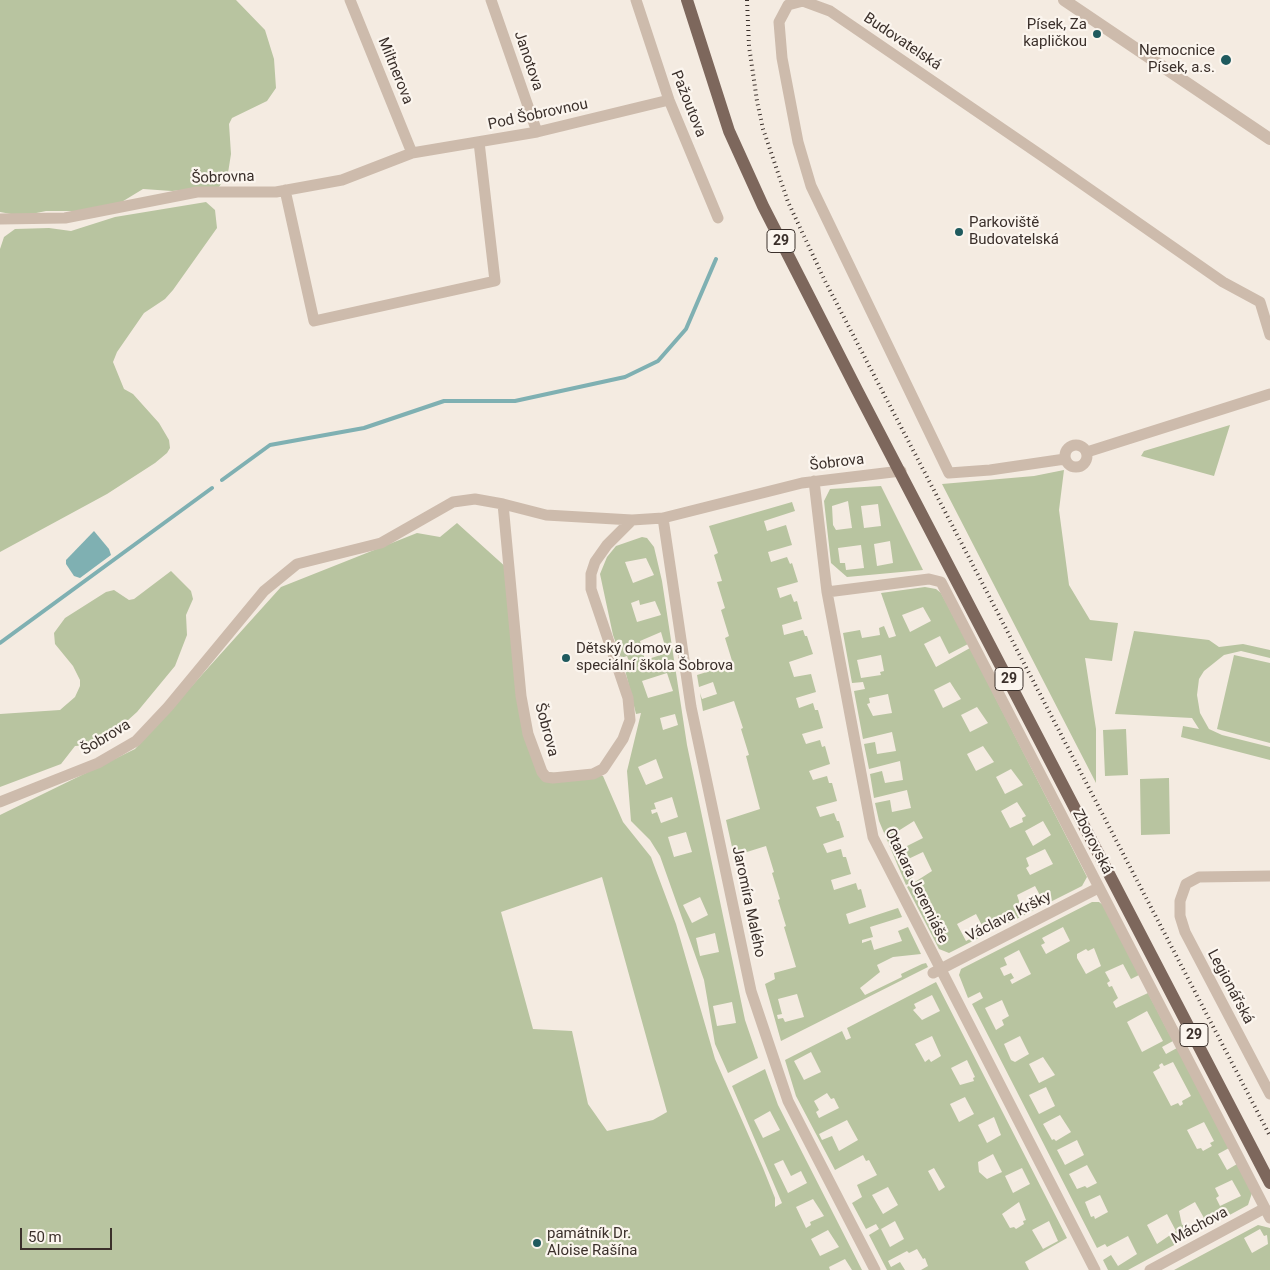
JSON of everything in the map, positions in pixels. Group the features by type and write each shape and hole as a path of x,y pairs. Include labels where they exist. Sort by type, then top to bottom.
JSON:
{"main road":[{"name":"29","path":"687,0 712,83 743,165 856,390 901,471 1270,1183"}],"street":[{"name":"Miltnerova","path":"350,0 412,153"},
{"name":"Janotova","path":"491,0 537,132"},
{"name":"Pažoutova","path":"636,0 669,100 718,218"},
{"name":"Budovatelská","path":"1270,335 1260,302 1223,282 830,11 803,0 788,5 779,22 782,58 798,142 810,186 949,473 990,470 1065,459 1066,450 1072,445 1082,446 1087,452 1270,394"},
{"path":"1064,0 1270,139"},
{"name":"Pod Šobrovnou","path":"412,153 537,132 669,100"},
{"path":"285,190 314,321 495,281 479,142"},
{"name":"Šobrovna","path":"0,219 65,218 197,192 285,190 342,180 412,153"},
{"name":"Šobrova","path":"0,802 98,763 136,741 168,707 264,591 298,564 316,557 364,549 382,543 453,502 475,499 546,515 632,520 663,518 814,481 901,471"},
{"name":"Otakara Jeremiáše","path":"814,481 827,592 872,837 937,971 1095,1270"},
{"name":"Šobrova","path":"503,504 521,696 528,734 542,772 546,777 552,778 593,774 603,769 624,739 630,720 628,698 591,589 591,574 595,562 632,520"},
{"name":"Jaromíra Malého","path":"663,518 691,707 751,991 788,1101 874,1270"},
{"name":"Zborovská","path":"827,592 929,579 941,582 1268,1213"},
{"name":"Legionářská","path":"1270,876 1199,877 1186,884 1180,901 1180,916 1185,932 1270,1094"},
{"name":"Václava Kršky","path":"937,971 1098,888"},
{"name":"Máchova","path":"1150,1270 1268,1213"}],"green space":[{"path":"0,0 236,0 265,30 274,59 276,88 267,101 232,118 229,124 231,154 228,173 219,187 172,191 143,189 120,203 77,211 46,211 22,216 0,212"},
{"path":"206,202 215,210 217,228 173,290 165,299 144,313 117,352 113,362 124,389 133,394 159,423 169,440 170,448 155,463 107,494 0,552 0,249 4,237 15,229 49,228 71,231 115,217"},
{"path":"1230,425 1214,476 1141,456 1144,451"},
{"path":"1064,470 1059,510 1069,585 1090,620 1118,623 1112,661 1085,658 1096,729 1096,783 942,484 1034,476"},
{"path":"881,486 923,570 847,577 831,563 824,501 830,489","holes":["848,501 852,528 836,530 833,525 832,506","878,504 881,526 864,528 861,506","890,541 893,563 877,566 874,544","861,545 864,568 846,570 845,563 840,563 838,548"]},
{"path":"792,502 795,511 764,521 767,531 786,525 792,545 768,552 771,562 787,557 790,564 792,563 798,582 777,588 780,598 791,594 794,602 797,601 802,619 782,625 784,635 803,630 813,654 789,662 794,677 811,674 816,692 796,698 799,708 813,703 815,710 818,710 823,728 802,734 806,744 820,740 822,747 825,746 830,764 809,771 813,780 827,776 829,783 832,783 837,801 816,807 820,817 834,813 837,821 839,821 844,837 823,844 827,853 841,849 843,857 846,857 851,874 831,880 834,890 856,883 858,890 861,889 866,907 846,914 849,924 898,908 902,917 870,927 873,937 862,940 862,943 871,940 874,950 902,941 898,931 908,927 921,954 893,957 877,965 880,972 860,988 865,995 902,977 901,974 922,964 926,963 928,967 781,1041 765,984 775,979 774,973 796,967 784,927 786,926 778,900 780,899 772,873 774,872 766,846 734,856 726,820 760,809 746,756 749,755 741,729 743,728 734,701 703,711 700,693 702,699 717,694 713,682 699,687 697,675 733,664 725,638 729,636 721,610 725,608 717,582 722,581 714,555 718,553 709,526","holes":["797,994 804,1017 785,1022 783,1018 778,1019 777,1015 782,1014 778,999"]},
{"path":"457,523 508,569 521,696 542,772 603,776 623,822 651,857 676,924 715,1059 763,1168 775,1198 775,1207 782,1203 732,1086 765,1069 778,1105 862,1270 852,1270 845,1259 829,1267 830,1270 0,1270 0,815 135,749 281,587 417,533 440,537","holes":["602,877 667,1112 653,1120 607,1131 588,1104 572,1031 533,1029 501,912","770,1111 780,1130 763,1138 754,1120","783,1160 791,1176 801,1171 807,1183 788,1193 774,1164","813,1199 824,1216 810,1222 811,1225 806,1228 796,1207","828,1230 839,1247 820,1256 811,1239"]},
{"path":"642,537 647,538 654,547 662,581 687,745 745,1020 758,1058 728,1073 715,1044 704,980 660,856 650,840 631,821 627,771 641,713 636,714 624,666 630,664 627,656 621,658 613,635 600,574 607,557 616,546","holes":["646,558 654,575 633,583 625,562","639,600 640,605 655,601 661,615 637,622 631,603","661,632 667,653 645,660 640,641","667,673 673,691 648,698 642,681","675,714 678,725 663,730 660,718","656,759 663,778 646,785 638,767","672,797 678,817 661,823 657,812 652,814 651,810 656,809 654,803","686,832 692,852 674,857 668,837","700,897 708,915 692,923 683,905","715,933 719,952 700,956 696,938","732,1002 736,1023 717,1026 713,1006"]},
{"path":"171,571 191,591 193,599 186,615 187,635 175,666 137,712 107,739 91,745 75,746 61,764 0,787 0,714 60,710 75,697 80,686 80,680 73,666 55,644 54,633 65,618 106,592 114,590 129,600 134,599"},
{"path":"925,587 936,589 941,593 968,644 949,654 940,636 924,644 936,667 970,648 1087,877 1082,886 949,953 939,949 907,887 932,871 923,852 904,861 914,881 906,885 879,821 875,803 890,800 892,812 911,808 907,790 874,798 870,774 882,771 885,783 903,780 900,761 869,769 864,744 875,742 877,754 896,751 892,732 863,739 854,691 865,689 863,682 852,683 843,633 860,630 862,638 880,635 879,628 884,626 889,638 896,636 881,593","holes":["923,607 931,621 910,632 902,615","881,655 884,671 880,672 881,675 861,678 857,660","950,682 961,699 943,708 934,690","888,694 892,713 873,716 867,704 870,703 869,698","977,707 988,723 970,732 961,715","983,746 994,762 976,771 967,754","1011,769 1023,785 1005,794 996,777","1017,802 1026,816 1022,818 1023,822 1010,828 1001,811","914,821 923,838 903,848 895,833","1043,821 1051,835 1033,846 1025,831","1045,849 1053,864 1030,875 1026,868 1029,866 1026,858","1035,886 1043,901 1025,910 1021,907 1017,895","976,914 985,931 966,941 957,924"]},
{"path":"1134,631 1209,640 1219,647 1243,644 1270,650 1270,658 1241,651 1224,655 1204,671 1199,679 1197,695 1200,713 1209,729 1222,735 1270,747 1270,760 1181,737 1183,726 1199,729 1192,718 1115,714"},
{"path":"1234,655 1270,663 1270,743 1217,729"},
{"path":"1126,729 1128,775 1105,776 1103,730"},
{"path":"1169,778 1170,834 1141,835 1140,779"},
{"path":"1092,902 1099,902 1103,905 1139,975 1131,979 1123,964 1105,972 1110,981 1107,983 1109,987 1112,986 1118,998 1113,1002 1116,1008 1148,993 1173,1041 1162,1047 1166,1054 1177,1048 1229,1148 1218,1154 1227,1170 1237,1164 1252,1193 1248,1205 1128,1270 1108,1270 1103,1260 1111,1255 1118,1266 1137,1254 1128,1236 1107,1247 1105,1244 1097,1248 972,1004 983,998 980,992 968,998 959,975 961,969","holes":["1063,927 1070,941 1046,954 1041,945 1045,943 1042,938","1094,948 1101,966 1086,974 1077,958 1077,954 1086,949 1088,951","1019,950 1031,974 1012,984 1010,980 1014,978 1011,973 1004,976 1000,968 1007,965 1004,958","1002,1000 1009,1016 1002,1020 1004,1025 996,1030 985,1008","1147,1011 1163,1041 1142,1052 1127,1022","1020,1036 1029,1054 1015,1062 1011,1060 1004,1044","1043,1057 1055,1075 1039,1083 1029,1064","1173,1062 1191,1096 1182,1101 1183,1104 1180,1106 1178,1103 1171,1106 1153,1072 1160,1068 1159,1065 1162,1063 1164,1066","1046,1087 1055,1106 1039,1114 1029,1095","1060,1115 1071,1132 1056,1141 1052,1140 1043,1124","1204,1122 1214,1141 1210,1143 1212,1146 1203,1151 1201,1148 1197,1149 1187,1130","1077,1140 1084,1155 1065,1165 1057,1150","1087,1165 1097,1183 1087,1188 1085,1186 1077,1189 1069,1174","1232,1180 1241,1196 1220,1206 1216,1198 1219,1196 1215,1188","1100,1195 1108,1212 1095,1219 1094,1216 1091,1217 1085,1202","1195,1202 1204,1218 1187,1227 1185,1224 1182,1225 1179,1211","1167,1214 1176,1231 1157,1244 1147,1225"]},
{"path":"936,982 1067,1238 1025,1262 1029,1270 921,1270 928,1266 925,1258 923,1259 917,1249 909,1253 907,1251 888,1261 891,1267 900,1262 905,1270 887,1270 869,1235 879,1229 876,1224 866,1229 852,1203 862,1197 857,1185 877,1175 869,1160 866,1161 863,1155 835,1170 796,1096 785,1060 842,1031 846,1040 851,1038 847,1028","holes":["932,995 940,1011 922,1020 913,1010 916,1008 914,1004","932,1036 941,1056 931,1062 929,1059 925,1062 915,1044","811,1052 821,1072 804,1080 794,1061","967,1060 975,1077 973,1078 974,1081 960,1085 951,1068","827,1093 831,1099 834,1098 839,1108 819,1118 816,1112 819,1110 814,1101","965,1097 974,1114 959,1122 950,1104","994,1117 1001,1135 987,1143 978,1125","847,1120 858,1140 839,1151 832,1136 822,1140 819,1134","993,1154 1002,1172 987,1179 979,1172 978,1162","934,1168 945,1187 939,1191 928,1171","1022,1168 1030,1184 1013,1193 1005,1176","888,1187 898,1205 883,1214 872,1195","1019,1202 1026,1220 1023,1221 1024,1224 1016,1229 1014,1227 1010,1228 1002,1214","895,1221 904,1239 890,1247 881,1229","1049,1221 1058,1241 1043,1249 1032,1230"]},
{"path":"1258,1225 1270,1228 1270,1270 1174,1270","holes":["1260,1229 1264,1236 1267,1235 1268,1244 1252,1253 1244,1238"]}],"water":[{"path":"94,531 109,549 111,555 80,578 74,576 66,564 66,560"}],"waterway":[{"path":"222,480 270,445 364,428 444,401 515,401 625,377 658,361 686,329 716,259"},
{"path":"0,643 212,488"}],"railway":[{"path":"747,0 749,46 757,101 763,129 788,202 825,281 1270,1136"}],"place":[{"name":"Písek, Za kapličkou","path":"1097,34"},
{"name":"Nemocnice Písek, a.s.","path":"1226,60"},
{"name":"Parkoviště Budovatelská","path":"959,232"},
{"name":"Dětský domov a speciální škola Šobrova","path":"566,658"},
{"name":"památník Dr. Aloise Rašína","path":"537,1243"}]}
